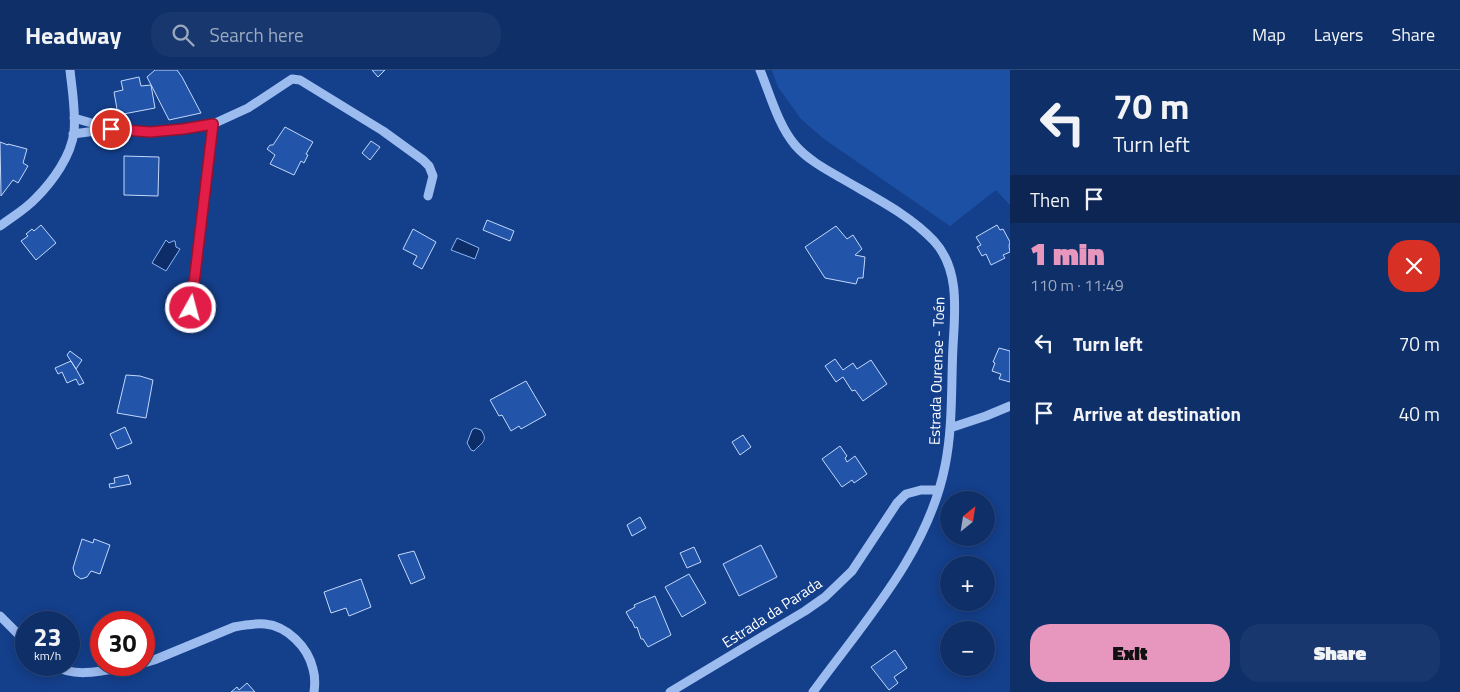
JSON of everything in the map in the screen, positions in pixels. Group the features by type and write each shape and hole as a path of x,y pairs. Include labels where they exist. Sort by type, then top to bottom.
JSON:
{"street":[{"path":"0,226 36,199 55,175 67,154 74,134 70,70"},
{"name":"Estrada Ourense - Toén","path":"760,70 777,112 795,145 825,169 893,209 922,229 936,242 946,256 953,280 955,305 950,428 945,466 939,490 922,536 901,572 813,692"},
{"path":"74,134 111,129 150,132 213,124 248,108 292,79 300,80 383,131 423,160 433,176 428,196"},
{"path":"74,118 111,129"},
{"path":"191,308 213,124"},
{"path":"950,428 1010,406"},
{"name":"Estrada da Parada","path":"670,692 805,611 824,597 852,571 897,504 906,494 921,490 939,490"},
{"path":"0,616 15,631"},
{"path":"155,660 234,628 247,624 266,624 289,634 307,654 313,669 314,692"}],"shaded area":[{"path":"772,70 1010,70 1010,205 996,190 950,226 824,139 801,119 778,87"},
{"path":"457,238 479,248 475,259 451,250"},
{"path":"166,240 169,243 175,241 176,247 180,249 166,271 152,263"},
{"path":"475,428 481,430 484,439 474,451 471,450 467,443 472,430"}],"building":[{"path":"155,70 177,70 201,113 169,120 147,77"},
{"path":"372,70 385,70 378,77"},
{"path":"139,77 141,86 151,85 155,108 118,115 114,92 123,90 121,81"},
{"path":"285,127 313,142 306,154 308,155 304,163 301,161 294,175 270,164 275,155 267,149 270,145 273,145"},
{"path":"371,141 380,147 370,160 362,153"},
{"path":"0,142 27,149 23,163 28,166 18,183 13,180 1,196"},
{"path":"124,156 159,157 158,196 124,195"},
{"path":"487,220 514,231 510,241 483,230"},
{"path":"41,225 56,243 36,260 21,241 28,236 26,234 32,229 34,231"},
{"path":"997,225 1000,230 1003,229 1010,242 1010,252 1003,255 1005,258 991,265 986,254 982,256 977,247 981,245 976,237"},
{"path":"836,226 847,239 853,235 862,249 855,255 865,257 863,278 858,278 856,284 825,278 805,247"},
{"path":"413,229 436,242 422,269 413,264 417,256 403,249"},
{"path":"999,348 1010,351 1010,382 999,379 1001,374 992,371 995,363 993,362"},
{"path":"70,351 82,360 76,369 67,355"},
{"path":"835,359 843,370 853,363 857,369 871,360 887,384 863,401 855,390 852,391 843,377 836,382 825,366"},
{"path":"71,361 84,383 79,385 76,379 67,383 62,372 58,374 55,368"},
{"path":"126,375 140,376 153,380 146,418 117,413"},
{"path":"526,381 546,415 521,429 519,426 511,431 502,415 499,416 490,400"},
{"path":"125,427 132,443 117,449 110,434"},
{"path":"743,435 751,447 740,455 732,442"},
{"path":"840,446 847,456 845,458 847,462 855,456 867,474 854,483 852,480 842,487 822,459"},
{"path":"128,475 131,484 110,488 109,484 115,483 114,478"},
{"path":"640,517 646,528 632,536 627,525"},
{"path":"82,539 93,543 94,539 110,545 100,574 91,571 87,577 81,579 75,575 73,568"},
{"path":"761,545 777,577 739,596 723,564"},
{"path":"694,547 701,562 687,568 680,553"},
{"path":"414,551 425,578 411,584 398,555"},
{"path":"689,574 706,603 682,617 665,587"},
{"path":"361,579 371,607 349,616 346,608 331,613 324,592"},
{"path":"655,596 671,635 648,647 643,639 641,639 637,627 635,628 626,612 635,607 634,605"},
{"path":"895,650 907,668 894,677 898,683 889,690 871,667"},
{"path":"247,683 255,692 231,692 237,687 239,690"}],"route":[{"path":"111,129 150,132 213,124 191,308"}]}
